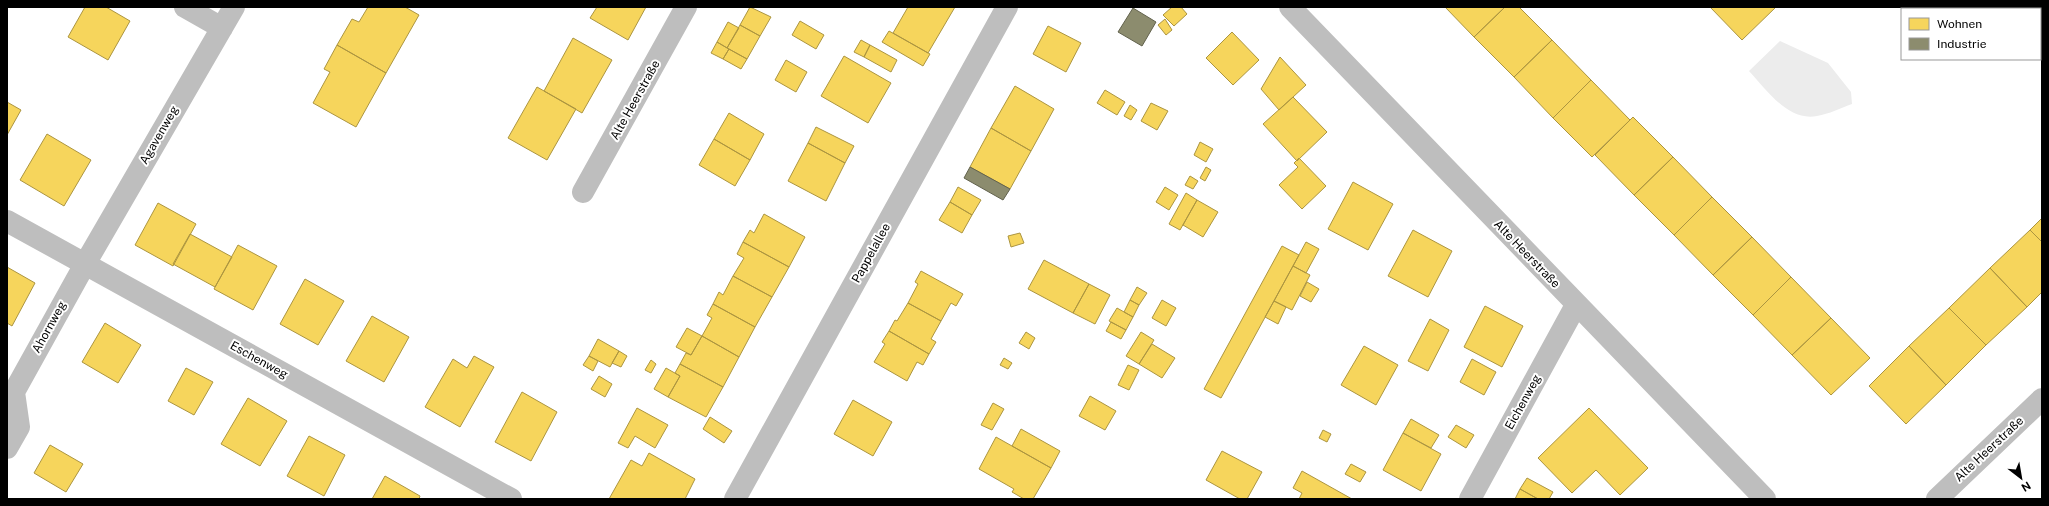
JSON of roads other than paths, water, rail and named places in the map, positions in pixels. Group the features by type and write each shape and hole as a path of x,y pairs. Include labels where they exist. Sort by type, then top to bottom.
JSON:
{"street":[{"path":"185,7 222,28"},
{"name":"Agavenweg","path":"84,264 234,7"},
{"name":"Alte Heerstraße","path":"583,192 686,7"},
{"name":"Pappelallee","path":"735,499 1007,7"},
{"name":"Alte Heerstraße","path":"1290,7 1764,499"},
{"name":"Eschenweg","path":"7,221 511,499"},
{"name":"Ahornweg","path":"7,448 19,427 10,392 84,264"},
{"name":"Eichenweg","path":"1470,499 1576,305"},
{"name":"Alte Heerstraße","path":"1937,499 2042,399"}]}
